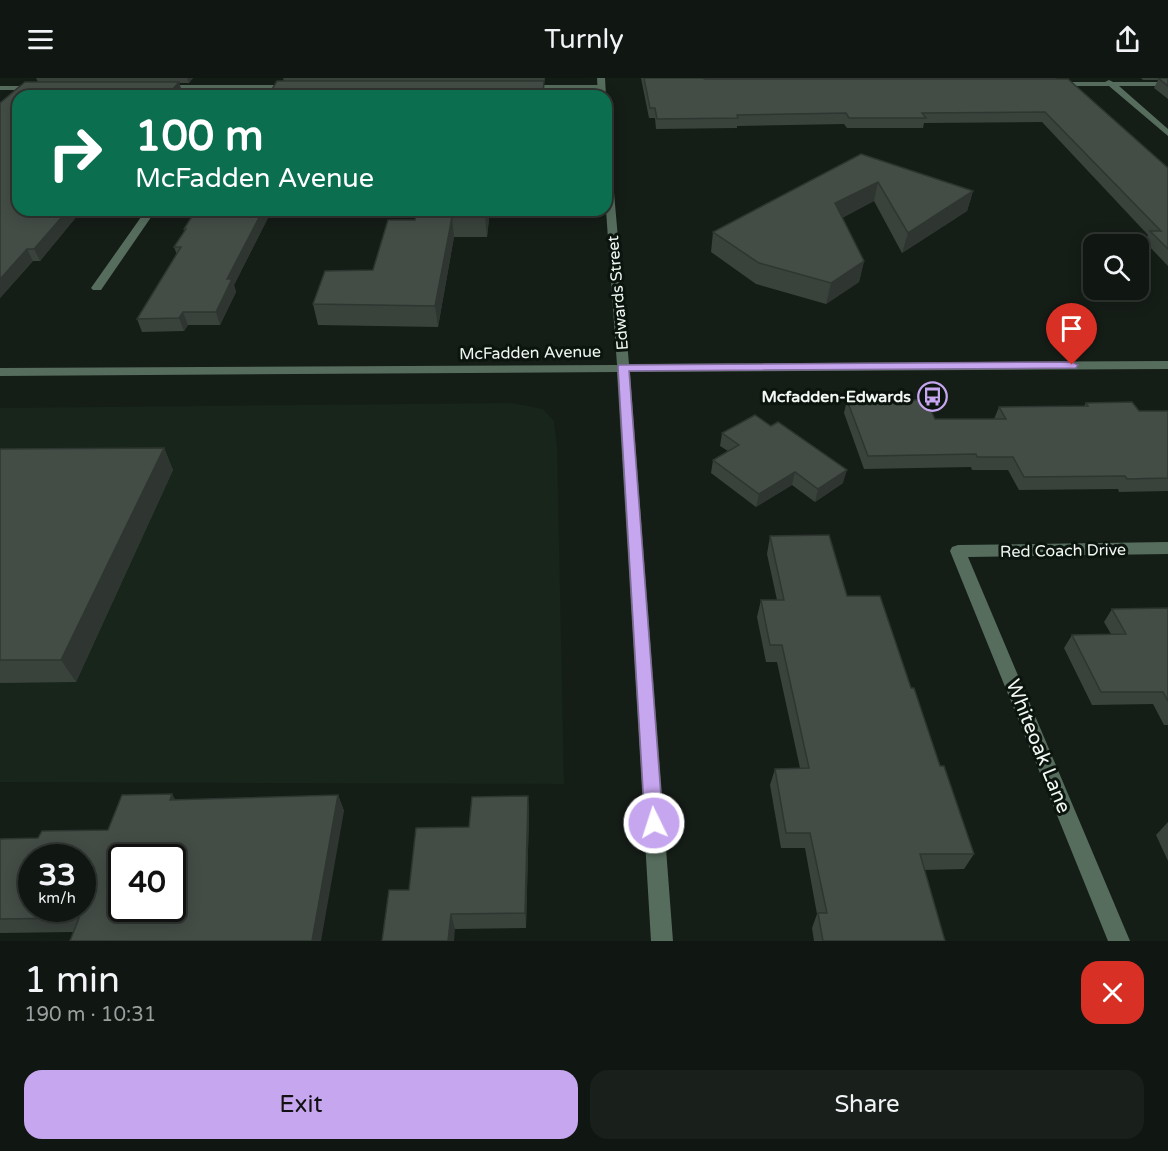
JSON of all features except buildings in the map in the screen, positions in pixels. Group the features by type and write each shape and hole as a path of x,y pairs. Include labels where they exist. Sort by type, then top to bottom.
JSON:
{"street":[{"path":"1108,81 1168,133"},
{"path":"1040,84 1108,81 1168,84"},
{"path":"153,87 306,87"},
{"path":"519,87 601,87"},
{"path":"0,88 47,88"},
{"path":"97,288 147,216"},
{"name":"Edwards Street","path":"611,216 662,941"},
{"name":"McFadden Avenue","path":"0,372 1168,365"},
{"name":"Red Coach Drive","path":"958,551 1168,548"},
{"name":"Whiteoak Lane","path":"958,551 1119,941"}],"shaded area":[{"path":"512,403 543,409 554,421 557,446 564,784 0,782 0,408"}],"place":[{"name":"Mcfadden-Edwards","path":"932,396"}],"route":[{"path":"654,823 623,367 1072,365"}]}
